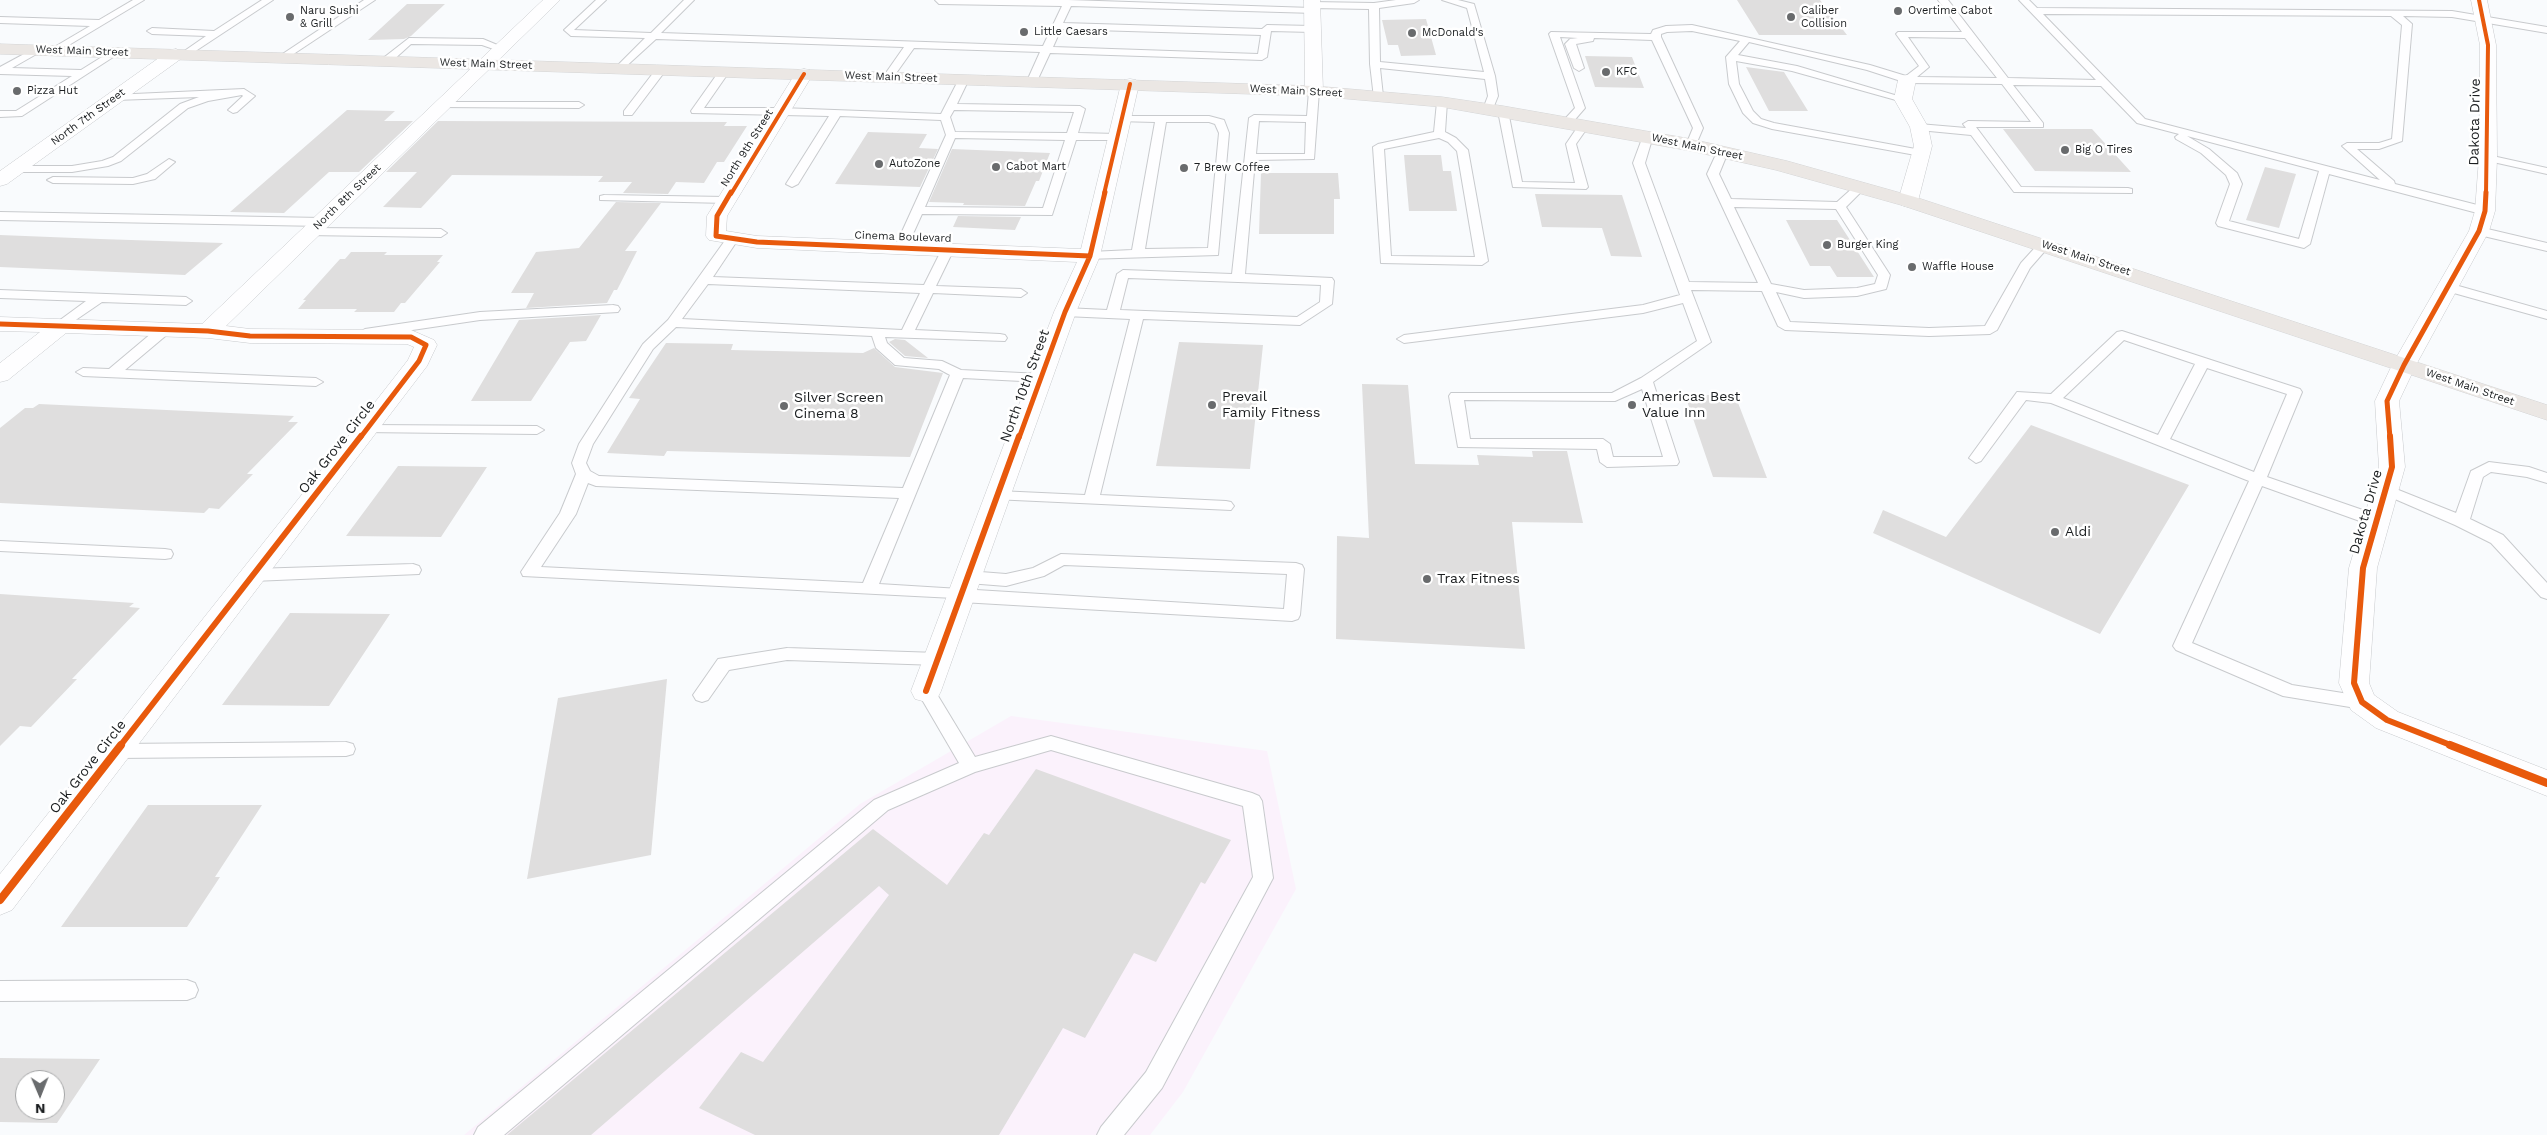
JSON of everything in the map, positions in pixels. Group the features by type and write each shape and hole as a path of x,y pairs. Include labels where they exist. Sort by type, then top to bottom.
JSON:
{"main road":[{"name":"West Main Street","path":"0,49 1130,84 1314,91 1442,102 1648,136 1722,152 1860,187 2044,244 2547,413"}],"street":[{"name":"North 8th Street","path":"208,331 488,64 552,0"},
{"path":"1312,5 1314,91"},
{"name":"Dakota Drive","path":"2362,702 2354,683 2362,568 2392,467 2387,401 2404,365 2448,287 2482,221 2488,158 2488,46 2481,10"},
{"name":"North 7th Street","path":"5,176 116,97 181,54"},
{"name":"North 9th Street","path":"724,237 717,216 804,74"},
{"path":"1907,80 1903,99 1919,127 1923,146 1908,201"},
{"name":"North 10th Street","path":"926,691 1065,312 1090,256 1130,84"},
{"name":"Cinema Boulevard","path":"724,237 757,242 1090,256"},
{"name":"Oak Grove Circle","path":"0,324 208,331 250,336 411,337 426,345 419,361 367,429 0,900"},
{"path":"0,375 61,326"},
{"path":"2362,702 2387,720 2547,783"}],"lane":[{"path":"0,71 101,23 139,0"},
{"path":"181,54 268,0"},
{"path":"283,57 370,0"},
{"path":"601,0 569,30 571,34 654,35 1262,57 1267,28 1312,29"},
{"path":"621,68 689,0"},
{"path":"938,1 1374,6 1414,0"},
{"path":"1447,0 1471,6 1490,76 1495,110 1517,186 1582,187 1571,144 1580,108 1554,34 1656,37"},
{"path":"1943,0 1966,28 1968,35 2003,81 2039,125 1968,124 2018,190 2128,191"},
{"path":"2024,0 2141,121 2183,138 2205,151 2231,173 2236,184 2222,223 2304,244 2326,169"},
{"path":"1032,81 1068,3"},
{"path":"2278,4 2289,13"},
{"path":"2364,4 2377,13"},
{"path":"1374,6 1375,64 1378,96"},
{"path":"2034,10 2452,14 2481,10 2547,30"},
{"path":"2393,13 2407,24 2396,141 2379,146 2346,146 2394,187"},
{"path":"0,20 101,23"},
{"path":"1058,26 1266,32"},
{"path":"1691,145 1698,128 1656,37 1656,32 1666,29 1692,28 1747,39 1870,68 1907,80 2104,83"},
{"path":"152,31 216,34"},
{"path":"1907,80 1924,67 1901,34 1968,35"},
{"path":"1576,97 1581,72 1570,44 1573,41 1632,36"},
{"path":"1747,39 1731,57 1734,84 1748,113 1757,121 1772,126 1921,153"},
{"path":"386,61 408,41 482,42 502,49"},
{"path":"888,77 911,45"},
{"path":"0,114 18,114 116,52"},
{"path":"1731,57 1793,68 1903,99"},
{"path":"1375,64 1490,76"},
{"path":"628,113 661,70"},
{"path":"0,71 83,73"},
{"path":"724,72 696,111 781,111 836,114 1080,109 1048,212 917,210"},
{"path":"901,247 951,135 948,112 964,79"},
{"path":"1251,157 1310,157 1314,91"},
{"path":"116,97 244,92 250,96 233,110"},
{"path":"5,176 104,164 117,159 184,106 206,98 233,93"},
{"path":"1440,134 1439,123 1442,102"},
{"path":"444,105 579,105"},
{"path":"792,184 836,114"},
{"path":"1238,278 1254,118 1312,119"},
{"path":"951,135 1072,137 1161,120 1209,119 1220,122 1224,133 1214,252 1090,256"},
{"path":"1138,253 1161,120"},
{"path":"2141,121 2394,187 2547,247"},
{"path":"1919,127 1974,132"},
{"path":"1440,134 1452,140 1462,150 1482,261 1385,260 1378,146 1440,134"},
{"path":"1646,381 1672,462 1607,462 1603,444 1463,444 1456,396 1615,397 1646,381 1704,342 1639,163 1648,136"},
{"path":"1722,152 1713,174 1785,326 1929,332 1990,330 2024,266 2044,244"},
{"path":"2488,158 2547,171"},
{"path":"5,176 134,181 151,177 169,162"},
{"path":"1728,203 1791,203 1840,206 1860,187"},
{"path":"604,198 726,200"},
{"path":"1404,339 1643,309 1668,304 1684,291 1767,288 1804,294 1857,292 1881,286 1884,275 1840,206"},
{"path":"0,216 441,233"},
{"path":"724,237 704,280 673,323 648,347 586,444 579,463 584,474 596,481 909,493"},
{"path":"907,334 948,249"},
{"path":"1065,312 1112,314 1137,315 1300,321 1326,304 1328,281 1123,274 1112,314"},
{"path":"704,280 1021,293"},
{"path":"2448,287 2547,315"},
{"path":"0,294 186,301"},
{"path":"61,326 99,298"},
{"path":"345,336 480,316 613,308"},
{"path":"1091,500 1137,315"},
{"path":"673,323 1000,338"},
{"path":"113,373 164,330"},
{"path":"878,332 880,345 900,362 942,365 958,374 1041,378"},
{"path":"2054,399 2122,335 2295,392 2258,479 2182,646 2289,691 2362,702"},
{"path":"2162,441 2203,362"},
{"path":"83,372 316,382"},
{"path":"869,589 958,374"},
{"path":"1976,458 2022,395 2054,399 2258,479 2377,522"},
{"path":"367,429 537,430"},
{"path":"2461,521 2476,474 2489,467 2529,472 2547,478"},
{"path":"584,474 568,514 529,572 869,589 964,589 1292,614 1296,569 1061,559 1038,572 964,589"},
{"path":"2386,490 2461,521 2496,539 2547,593"},
{"path":"998,496 1226,506"},
{"path":"0,546 165,554"},
{"path":"253,575 412,570"},
{"path":"702,694 724,664 778,655 938,660"},
{"path":"926,691 970,766"},
{"path":"486,1135 881,805 970,766 1051,743 1252,801 1263,878 1154,1080 1109,1135"},
{"path":"116,751 346,749"},
{"path":"0,991 187,990"}],"shaded area":[{"path":"1011,716 1267,751 1296,889 1183,1092 1150,1135 464,1135 860,804"}],"building":[{"name":"Caliber Collision","path":"1737,0 1820,0 1847,35 1759,35"},
{"path":"407,4 445,4 411,36 404,39 368,40"},
{"name":"McDonald's","path":"1426,19 1436,55 1401,56 1398,45 1388,45 1382,20"},
{"name":"KFC","path":"1585,56 1632,57 1644,88 1595,87"},
{"path":"1746,67 1784,72 1808,111 1769,111"},
{"path":"347,110 395,111 384,121 413,121 359,172 329,172 284,213 230,212"},
{"path":"438,121 727,122 724,126 747,126 724,162 717,162 704,183 676,182 668,194 623,193 632,182 598,182 603,176 452,175 421,208 383,207 417,172 386,172"},
{"name":"Big O Tires","path":"2003,129 2092,129 2131,172 2035,171"},
{"name":"AutoZone","path":"868,132 927,134 919,148 938,149 920,187 835,184"},
{"name":"Cabot Mart","path":"952,149 1050,153 1039,181 1036,181 1025,206 963,205 964,203 929,202"},
{"path":"1404,155 1441,155 1443,171 1451,171 1457,211 1409,211"},
{"path":"2265,167 2296,174 2279,228 2246,220"},
{"path":"1261,173 1338,173 1340,199 1334,199 1334,234 1259,234"},
{"path":"1535,194 1622,195 1642,257 1611,256 1602,228 1542,227"},
{"path":"616,202 661,203 625,251 637,251 617,290 614,290 607,303 526,308 534,293 511,293 536,252 579,248"},
{"path":"958,216 1021,217 1015,230 953,227"},
{"name":"Burger King","path":"1786,220 1837,220 1874,277 1837,277 1830,266 1810,266"},
{"path":"0,235 223,243 185,275 0,267"},
{"path":"351,252 387,252 384,255 443,255 437,262 440,262 405,303 401,303 394,312 354,312 357,309 298,309 306,300 303,300 340,259 345,259"},
{"path":"601,315 586,341 570,342 531,401 471,401 519,320"},
{"path":"895,339 905,340 928,358 905,356 889,342"},
{"name":"Prevail Family Fitness","path":"1179,342 1263,345 1250,469 1156,466"},
{"name":"Silver Screen Cinema 8","path":"666,343 733,344 731,350 863,353 874,348 895,367 943,373 910,457 667,451 664,456 607,453 640,399 629,398"},
{"path":"1362,384 1408,385 1415,464 1479,465 1477,455 1533,457 1532,451 1567,451 1583,523 1512,522 1525,649 1336,639 1337,536 1369,538"},
{"path":"1685,395 1735,395 1767,478 1713,477"},
{"path":"39,404 294,416 288,422 298,422 247,474 253,474 219,509 209,508 204,513 0,503 0,428 25,408 33,408"},
{"name":"Aldi","path":"2031,425 2189,485 2100,634 1873,533 1883,510 1946,537"},
{"path":"398,466 487,467 441,537 346,536"},
{"path":"0,594 134,603 129,607 140,608 72,679 77,679 31,727 20,726 0,746"},
{"path":"290,613 390,614 329,706 222,705"},
{"path":"667,679 651,855 527,879 558,698"},
{"path":"1036,769 1231,840 1205,884 1201,882 1156,962 1134,953 1085,1038 1063,1028 999,1135 755,1135 699,1108 741,1052 763,1062 889,895 879,886 591,1135 507,1135 873,829 947,885 984,833 989,835"},
{"path":"148,805 262,805 215,877 220,877 187,927 61,927"},
{"path":"0,1058 100,1059 65,1111 65,1070 15,1070 15,1120 59,1120 57,1123 0,1122"}],"cycle path":[{"path":"2479,0 2488,45 2488,158 2485,211 2479,231 2404,365 2387,401 2392,467 2363,568 2354,683 2362,702 2387,720 2547,783"},
{"path":"804,74 717,216 716,236 757,242 1090,256"},
{"path":"926,691 1065,312 1090,256 1130,84"},
{"path":"0,324 208,331 250,336 411,337 426,345 419,361 367,429 0,900"}],"place":[{"name":"Overtime Cabot","path":"1898,11"},
{"name":"Naru Sushi & Grill","path":"290,17"},
{"name":"Caliber Collision","path":"1791,17"},
{"name":"Little Caesars","path":"1024,32"},
{"name":"McDonald's","path":"1412,33"},
{"name":"KFC","path":"1606,72"},
{"name":"Pizza Hut","path":"17,91"},
{"name":"Big O Tires","path":"2065,150"},
{"name":"AutoZone","path":"879,164"},
{"name":"Cabot Mart","path":"996,167"},
{"name":"7 Brew Coffee","path":"1184,168"},
{"name":"Burger King","path":"1827,245"},
{"name":"Waffle House","path":"1912,267"},
{"name":"Prevail Family Fitness","path":"1212,405"},
{"name":"Americas Best Value Inn","path":"1632,405"},
{"name":"Silver Screen Cinema 8","path":"784,406"},
{"name":"Aldi","path":"2055,532"},
{"name":"Trax Fitness","path":"1427,579"}]}
